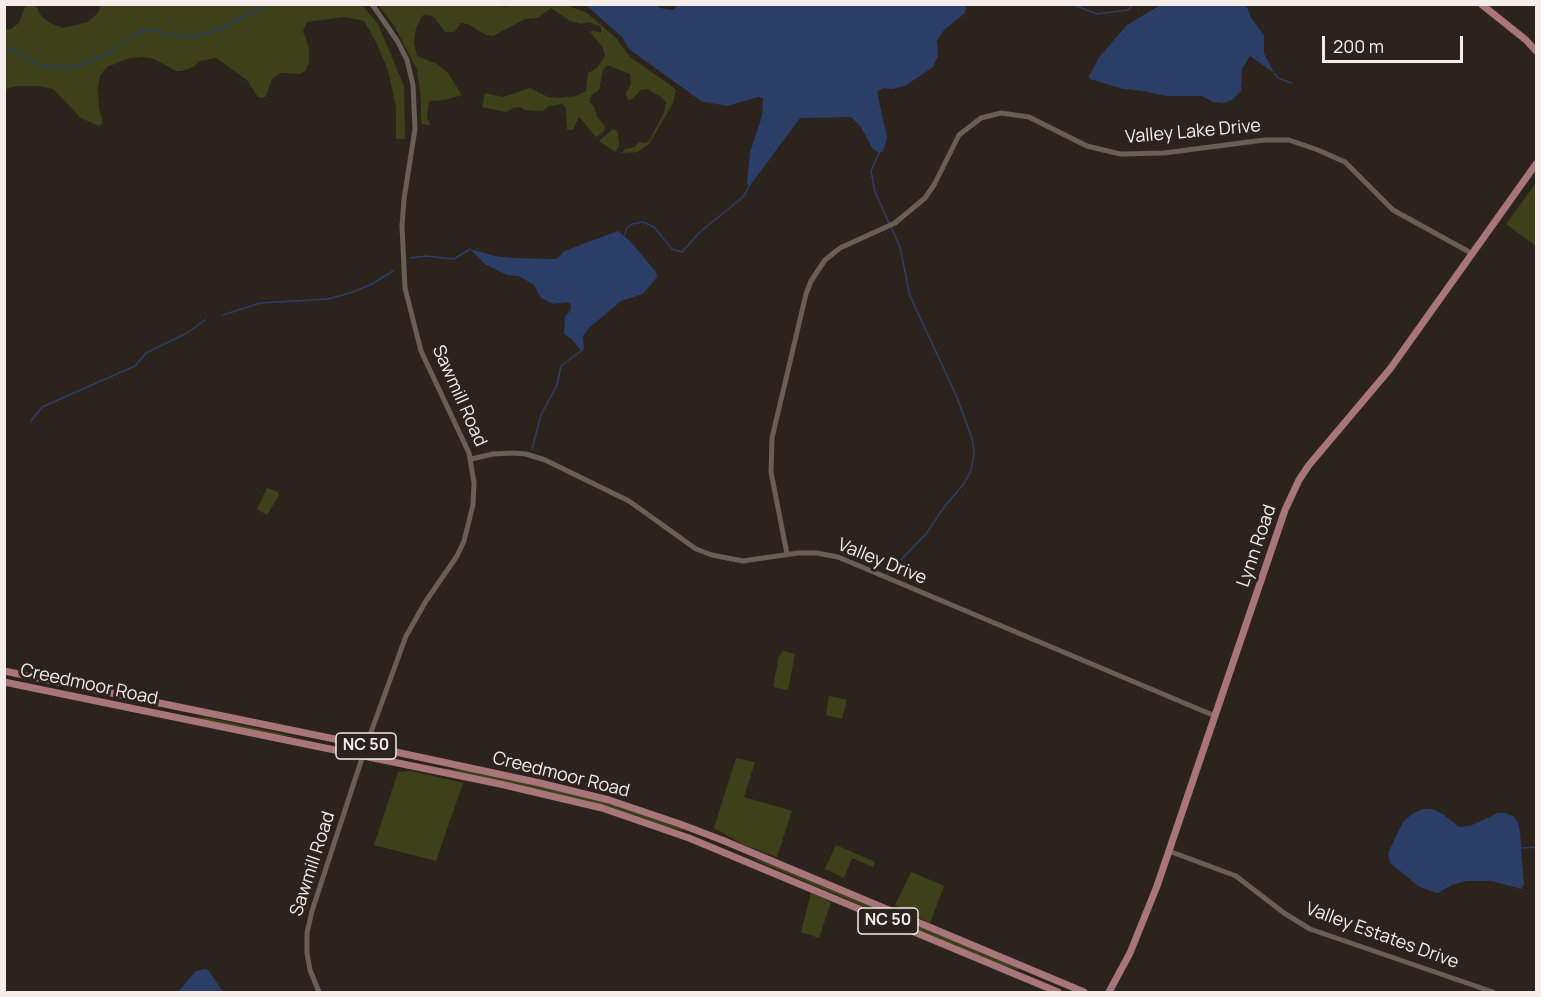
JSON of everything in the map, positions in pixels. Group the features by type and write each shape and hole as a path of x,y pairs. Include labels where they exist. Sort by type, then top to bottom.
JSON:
{"main road":[{"path":"1481,4 1526,40 1536,51"},
{"name":"Lynn Road","path":"1109,993 1138,936 1285,510 1299,480 1309,465 1376,387 1473,255 1536,164"},
{"name":"Creedmoor Road","path":"4,672 574,791 648,812 722,840 1084,993"},
{"name":"Creedmoor Road","path":"4,682 574,801 654,825 718,849 1058,993"}],"street":[{"name":"Sawmill Road","path":"319,993 310,970 307,953 307,933 312,911 366,746 406,636 426,601 457,556 464,541 473,506 474,483 471,459 421,351 405,288 402,226 415,129 414,94 406,60 391,30 372,4"},
{"name":"Valley Lake Drive","path":"787,554 771,472 772,438 803,305 811,281 825,260 840,248 896,223 925,198 934,186 959,135 981,118 1001,113 1029,117 1087,146 1120,154 1164,153 1264,140 1289,140 1345,162 1393,210 1473,255"},
{"name":"Valley Drive","path":"471,459 512,453 526,454 546,460 629,501 696,549 712,555 743,561 787,554 817,553 838,557 1215,717"},
{"name":"Valley Estates Drive","path":"1169,851 1236,876 1284,913 1310,929 1493,993"}],"green space":[{"path":"491,4 505,7 514,4 566,5 587,13 616,38 630,57 676,90 673,103 649,144 637,152 621,153 625,149 635,147 639,142 649,141 664,113 666,103 661,97 647,89 641,90 628,100 626,93 631,84 630,74 610,66 606,66 603,70 599,90 591,95 589,102 594,106 597,117 605,126 604,131 596,137 579,117 573,130 567,130 566,108 562,104 549,106 543,111 525,110 520,107 506,112 482,107 485,93 503,97 530,88 548,97 559,98 576,96 586,91 588,73 597,68 605,56 603,48 590,32 593,30 601,33 601,27 589,22 581,24 570,21 551,8 538,18 525,19 493,36 461,23 454,32 445,32 434,17 422,16 416,28 414,43 417,56 437,64 448,73 462,95 429,101 427,117 430,125 421,124 421,98 417,70 395,27 378,5"},
{"path":"26,5 35,5 42,17 63,28 88,22 98,13 101,5 362,5 378,24 404,86 405,139 396,139 396,107 388,70 364,21 344,17 307,22 303,31 309,48 309,63 306,70 300,74 281,73 276,76 272,79 266,96 263,98 258,97 247,80 216,58 200,61 193,67 181,71 176,71 154,59 141,57 126,59 107,67 100,76 99,109 103,123 99,126 81,118 53,89 18,86 5,89 5,30 19,23"},
{"path":"613,129 618,132 619,146 615,152 599,141"},
{"path":"1536,183 1536,246 1506,224"},
{"path":"267,488 278,492 279,495 267,515 257,509"},
{"path":"783,651 795,654 788,690 773,687 779,656"},
{"path":"829,696 847,700 842,719 826,715"},
{"path":"189,717 209,718 333,745 290,736 269,735"},
{"path":"736,758 755,762 744,797 792,811 777,857 742,844 714,828"},
{"path":"396,759 438,768 466,770 536,785 615,805 693,832 670,828 585,800"},
{"path":"411,771 463,783 436,861 374,845 398,772"},
{"path":"836,845 875,862 873,867 852,858 844,878 825,869"},
{"path":"748,857 768,863 1019,968 1018,970 994,962"},
{"path":"911,872 944,886 930,923 895,905"},
{"path":"811,893 831,902 819,938 801,932"}],"water":[{"path":"1162,4 1246,5 1251,18 1264,35 1264,53 1274,73 1250,56 1242,69 1241,91 1232,100 1223,103 1213,102 1202,96 1166,96 1123,89 1090,79 1089,76 1100,56 1127,25"},
{"path":"586,5 656,5 672,10 679,5 967,5 964,14 944,30 937,40 938,56 933,67 905,86 892,89 883,88 877,92 887,138 883,151 879,153 872,148 861,127 851,117 800,118 749,187 747,183 750,152 762,116 763,98 758,97 727,106 701,101 629,49 622,37"},
{"path":"618,231 630,241 656,272 657,277 643,294 621,301 590,327 583,336 584,349 581,351 572,339 564,334 565,316 571,310 571,304 566,302 554,304 541,298 534,285 519,276 507,275 485,264 470,249 495,256 553,259 558,258 564,251"},
{"path":"1423,809 1432,809 1443,814 1459,827 1470,826 1498,813 1513,816 1518,822 1520,832 1524,885 1521,889 1491,881 1466,881 1452,885 1438,893 1418,886 1390,863 1388,853 1403,822 1412,814"},
{"path":"206,969 223,992 178,992 196,971"}],"waterway":[{"path":"4,50 22,53 34,63 44,66 66,68 87,63 106,54 142,31 158,31 193,37 218,30 268,4"},
{"path":"1071,4 1097,14 1128,10 1134,4"},
{"path":"1274,73 1278,78 1291,83"},
{"path":"879,153 871,171 875,192 889,223"},
{"path":"625,235 626,229 632,224 643,222 654,227 672,249 682,252 700,232 743,197 749,187"},
{"path":"887,574 926,534 944,507 963,485 971,471 974,453 972,438 956,395 910,296 900,247 891,227"},
{"path":"411,258 425,256 454,259 470,249"},
{"path":"223,315 260,303 328,299 370,285 393,271"},
{"path":"31,421 42,407 135,366 146,353 187,333 205,320"},
{"path":"532,449 541,415 557,385 561,366 581,351"},
{"path":"1522,848 1536,847"}]}
